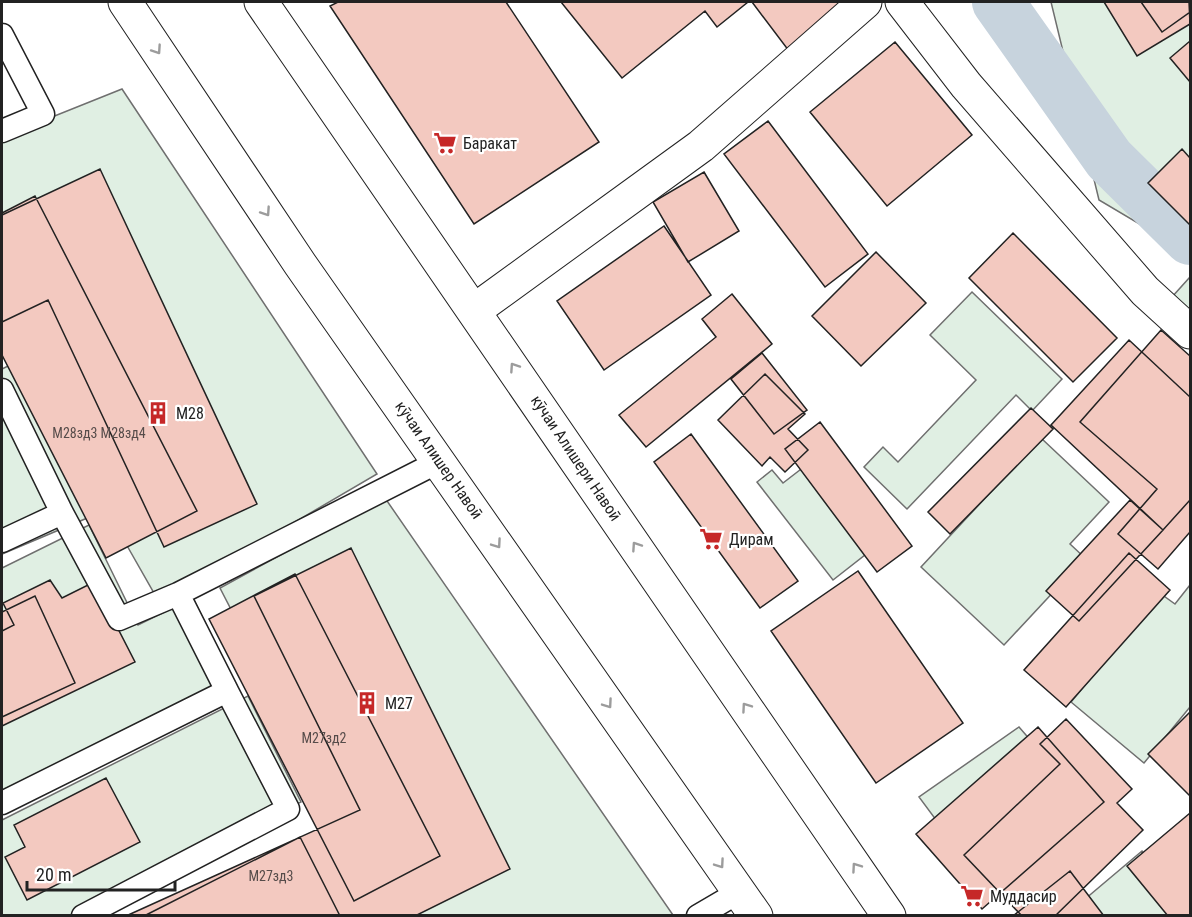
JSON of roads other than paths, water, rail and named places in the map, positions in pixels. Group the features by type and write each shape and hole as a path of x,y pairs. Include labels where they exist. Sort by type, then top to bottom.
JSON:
{"street":[{"name":"кӯчаи Алишер Навоӣ","path":"125,2 300,264 748,904"},
{"name":"кӯчаи Алишери Навоӣ","path":"261,2 475,309 889,915"},
{"path":"475,309 701,146 865,2"},
{"path":"902,2 966,85 1145,291 1191,332"}],"lane":[{"path":"2,35 43,114 2,130"},
{"path":"2,390 62,513 119,619 178,594 440,461"},
{"path":"2,541 62,513"},
{"path":"82,915 288,809 178,594"},
{"path":"2,804 227,691"},
{"path":"698,915 748,904"}],"waterway":[{"path":"998,2 1109,159 1190,239"}],"place":[{"name":"Баракат","path":"445,143"},
{"name":"М28","path":"158,413"},
{"name":"Дирам","path":"711,539"},
{"name":"М27","path":"367,703"},
{"name":"Муддасир","path":"972,896"}]}
